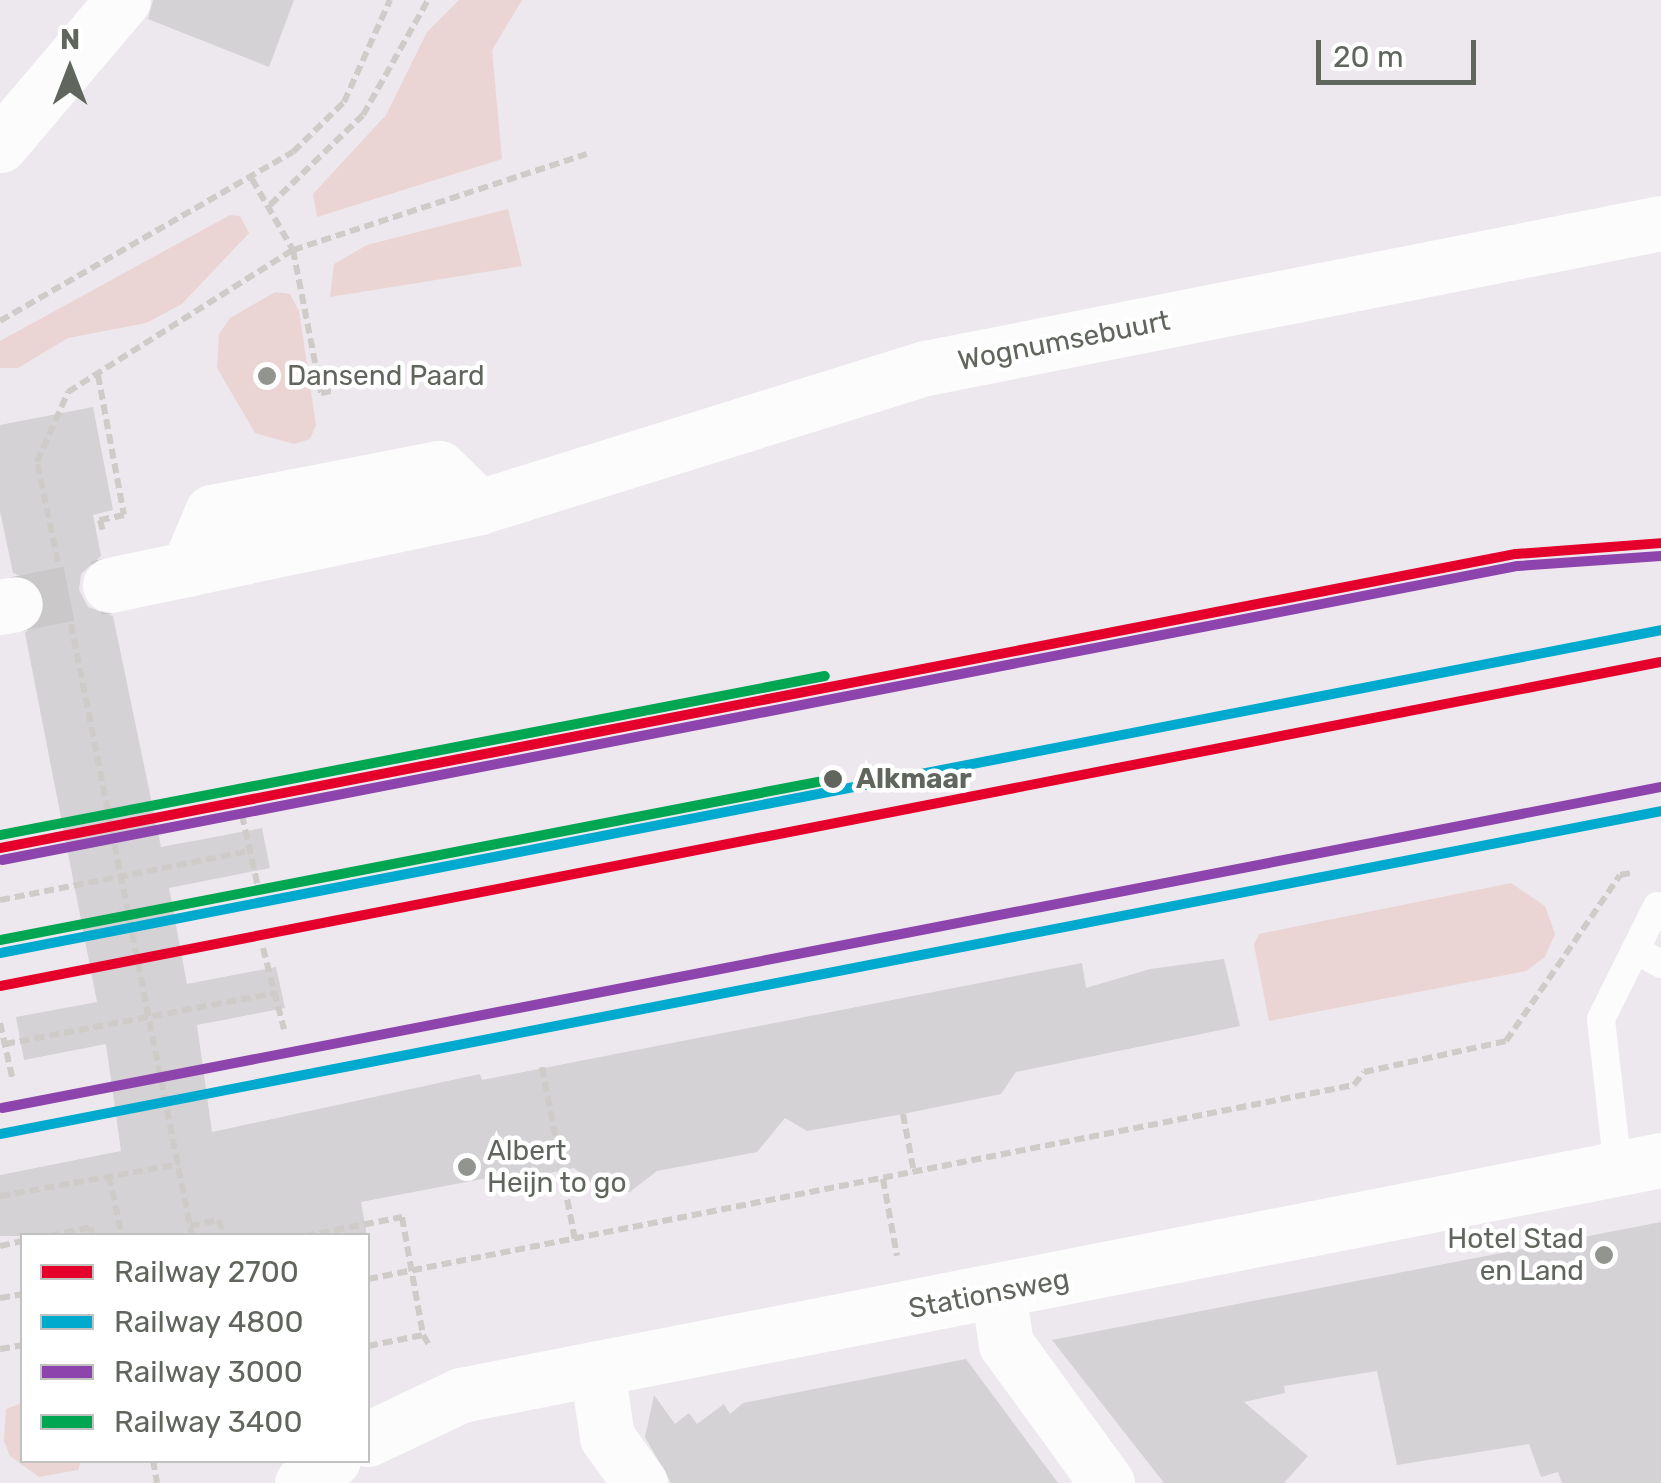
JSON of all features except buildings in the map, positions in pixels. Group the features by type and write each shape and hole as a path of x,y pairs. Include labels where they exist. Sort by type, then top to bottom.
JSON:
{"street":[{"path":"0,145 123,0"},
{"name":"Wognumsebuurt","path":"59,588 188,570 479,507 926,368 1661,223"},
{"name":"Stationsweg","path":"370,1438 461,1395 1640,1164"},
{"path":"998,1292 1006,1344 1107,1483"},
{"path":"597,1370 607,1437 640,1483"},
{"path":"302,1483 329,1463"}],"lane":[{"name":"Stationsweg","path":"1640,1164 1600,1019 1660,907"},
{"path":"1635,950 1661,964"}],"path":[{"path":"0,321 293,152 344,102 390,0"},
{"path":"270,205 363,115 428,0"},
{"path":"59,566 37,462 68,392 293,250 587,154"},
{"path":"252,179 293,250 320,394 336,390"},
{"path":"98,375 124,515 100,520 59,588 124,877 191,1233"},
{"path":"242,815 258,886"},
{"path":"0,900 250,851"},
{"path":"370,1280 1354,1085 1364,1072 1506,1041 1620,875 1648,870"},
{"path":"264,948 284,1029"},
{"path":"5,1044 275,993"},
{"path":"0,1023 13,1082"},
{"path":"542,1067 576,1240"},
{"path":"903,1114 914,1172"},
{"path":"0,1196 179,1164"},
{"path":"109,1176 121,1233"},
{"path":"319,1233 402,1217 423,1335 370,1346"},
{"path":"190,1226 220,1220 222,1233"},
{"path":"63,1233 90,1227 91,1233"}],"shaded area":[{"path":"459,0 522,0 492,50 502,159 317,217 313,194 386,115 427,32"},
{"path":"508,209 522,266 330,297 334,264 367,245"},
{"path":"230,215 240,216 249,233 182,304 146,323 68,338 18,368 0,368 0,341"},
{"path":"275,292 290,294 299,311 316,425 310,439 294,444 255,433 217,368 219,334 230,318"},
{"path":"1511,883 1545,906 1555,934 1545,957 1526,971 1269,1021 1254,945 1259,934"},
{"path":"20,1404 20,1463 80,1463 78,1470 39,1477 10,1456 4,1441 6,1409"}],"tunnel":[{"path":"15,604 110,585"}],"rail line":[{"name":"2700","path":"0,848 1516,554 1661,543"},
{"name":"3000","path":"2,860 1518,566 1661,556"},
{"name":"4800","path":"0,953 1661,630"},
{"name":"2700","path":"0,986 1661,662"},
{"name":"3400","path":"0,835 825,676"},
{"name":"3400","path":"0,940 833,779"},
{"name":"3000","path":"2,1108 1661,787"},
{"name":"4800","path":"0,1134 1661,811"}],"place":[{"name":"Dansend Paard","path":"267,376"},
{"name":"Alkmaar","path":"833,779"},
{"name":"Albert Heijn to go","path":"467,1167"},
{"name":"Hotel Stad en Land","path":"1604,1255"}]}
